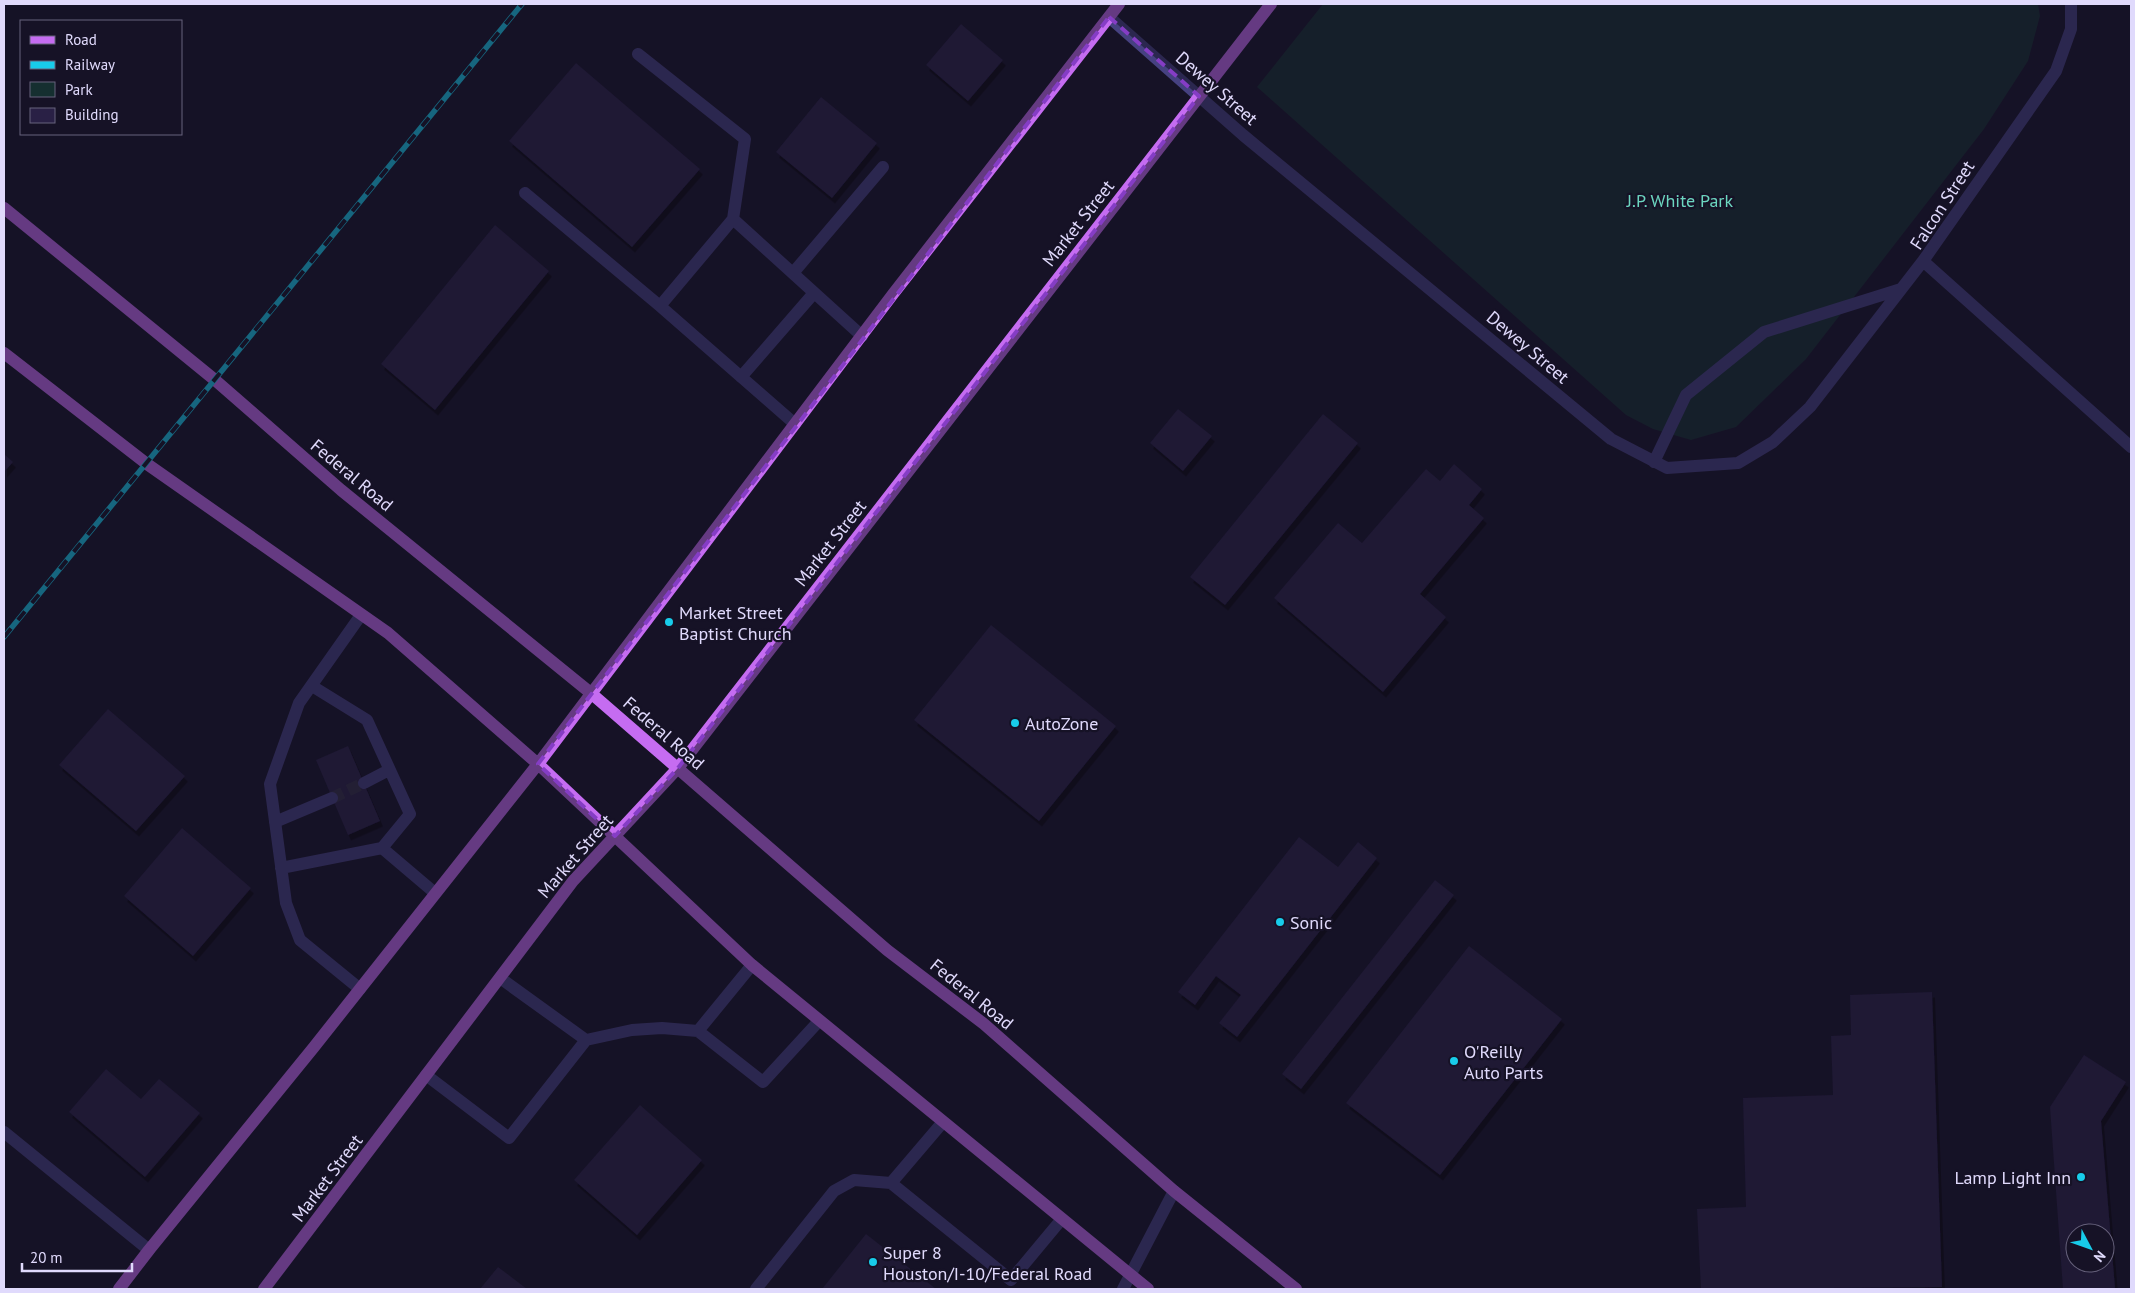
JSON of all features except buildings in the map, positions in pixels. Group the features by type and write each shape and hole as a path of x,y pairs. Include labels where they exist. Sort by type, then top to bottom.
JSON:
{"main road":[{"path":"119,1289 148,1250 360,989 538,764 862,336 1119,4"},
{"name":"Market Street","path":"264,1289 573,881 678,768 1271,4"},
{"name":"Federal Road","path":"4,208 215,380 341,490 592,694 887,950 984,1024 1174,1191 1296,1289"},
{"path":"4,353 147,464 388,634 538,764 752,965 1061,1220 1148,1289"}],"street":[{"name":"Falcon Street","path":"2071,4 2071,29 2056,71 1922,261 2131,448"},
{"name":"Dewey Street","path":"1109,17 1243,135 1611,439 1667,468 1738,464 1773,442 1810,407 1922,261"},
{"path":"638,54 744,139 734,219 660,306"},
{"path":"793,273 882,167"},
{"path":"525,193 660,306 795,424"},
{"path":"734,219 862,336"},
{"path":"1654,462 1686,394 1764,332 1901,289"},
{"path":"741,377 814,293"},
{"path":"360,989 300,940 286,903 270,784 299,703 361,615"},
{"path":"281,868 382,848 410,814 367,720 312,686"},
{"path":"364,783 389,770"},
{"path":"275,822 332,798"},
{"path":"382,848 435,893"},
{"path":"698,1031 752,965"},
{"path":"500,978 586,1040"},
{"path":"426,1075 509,1138 586,1040 632,1030 662,1028 698,1031 763,1082 819,1021"},
{"path":"890,1183 943,1122"},
{"path":"4,1132 148,1250"},
{"path":"756,1289 834,1191 854,1180 890,1183 1011,1285 1061,1220"},
{"path":"1122,1289 1174,1191"}],"highlighted area":[{"path":"1109,17 1199,96 678,768 615,836 538,764"}],"green space":[{"name":"J.P. White Park","path":"1323,4 2038,4 2040,16 2028,61 1984,129 1806,359 1736,427 1691,440 1653,429 1626,415 1257,87"}],"tunnel":[{"path":"332,798 364,783"}],"railway":[{"path":"4,637 522,4"}],"place":[{"name":"Market Street Baptist Church","path":"669,622"},
{"name":"AutoZone","path":"1015,723"},
{"name":"Sonic","path":"1280,922"},
{"name":"O'Reilly Auto Parts","path":"1454,1061"},
{"name":"Lamp Light Inn","path":"2081,1177"},
{"name":"Super 8 Houston/I-10/Federal Road","path":"873,1262"}]}
